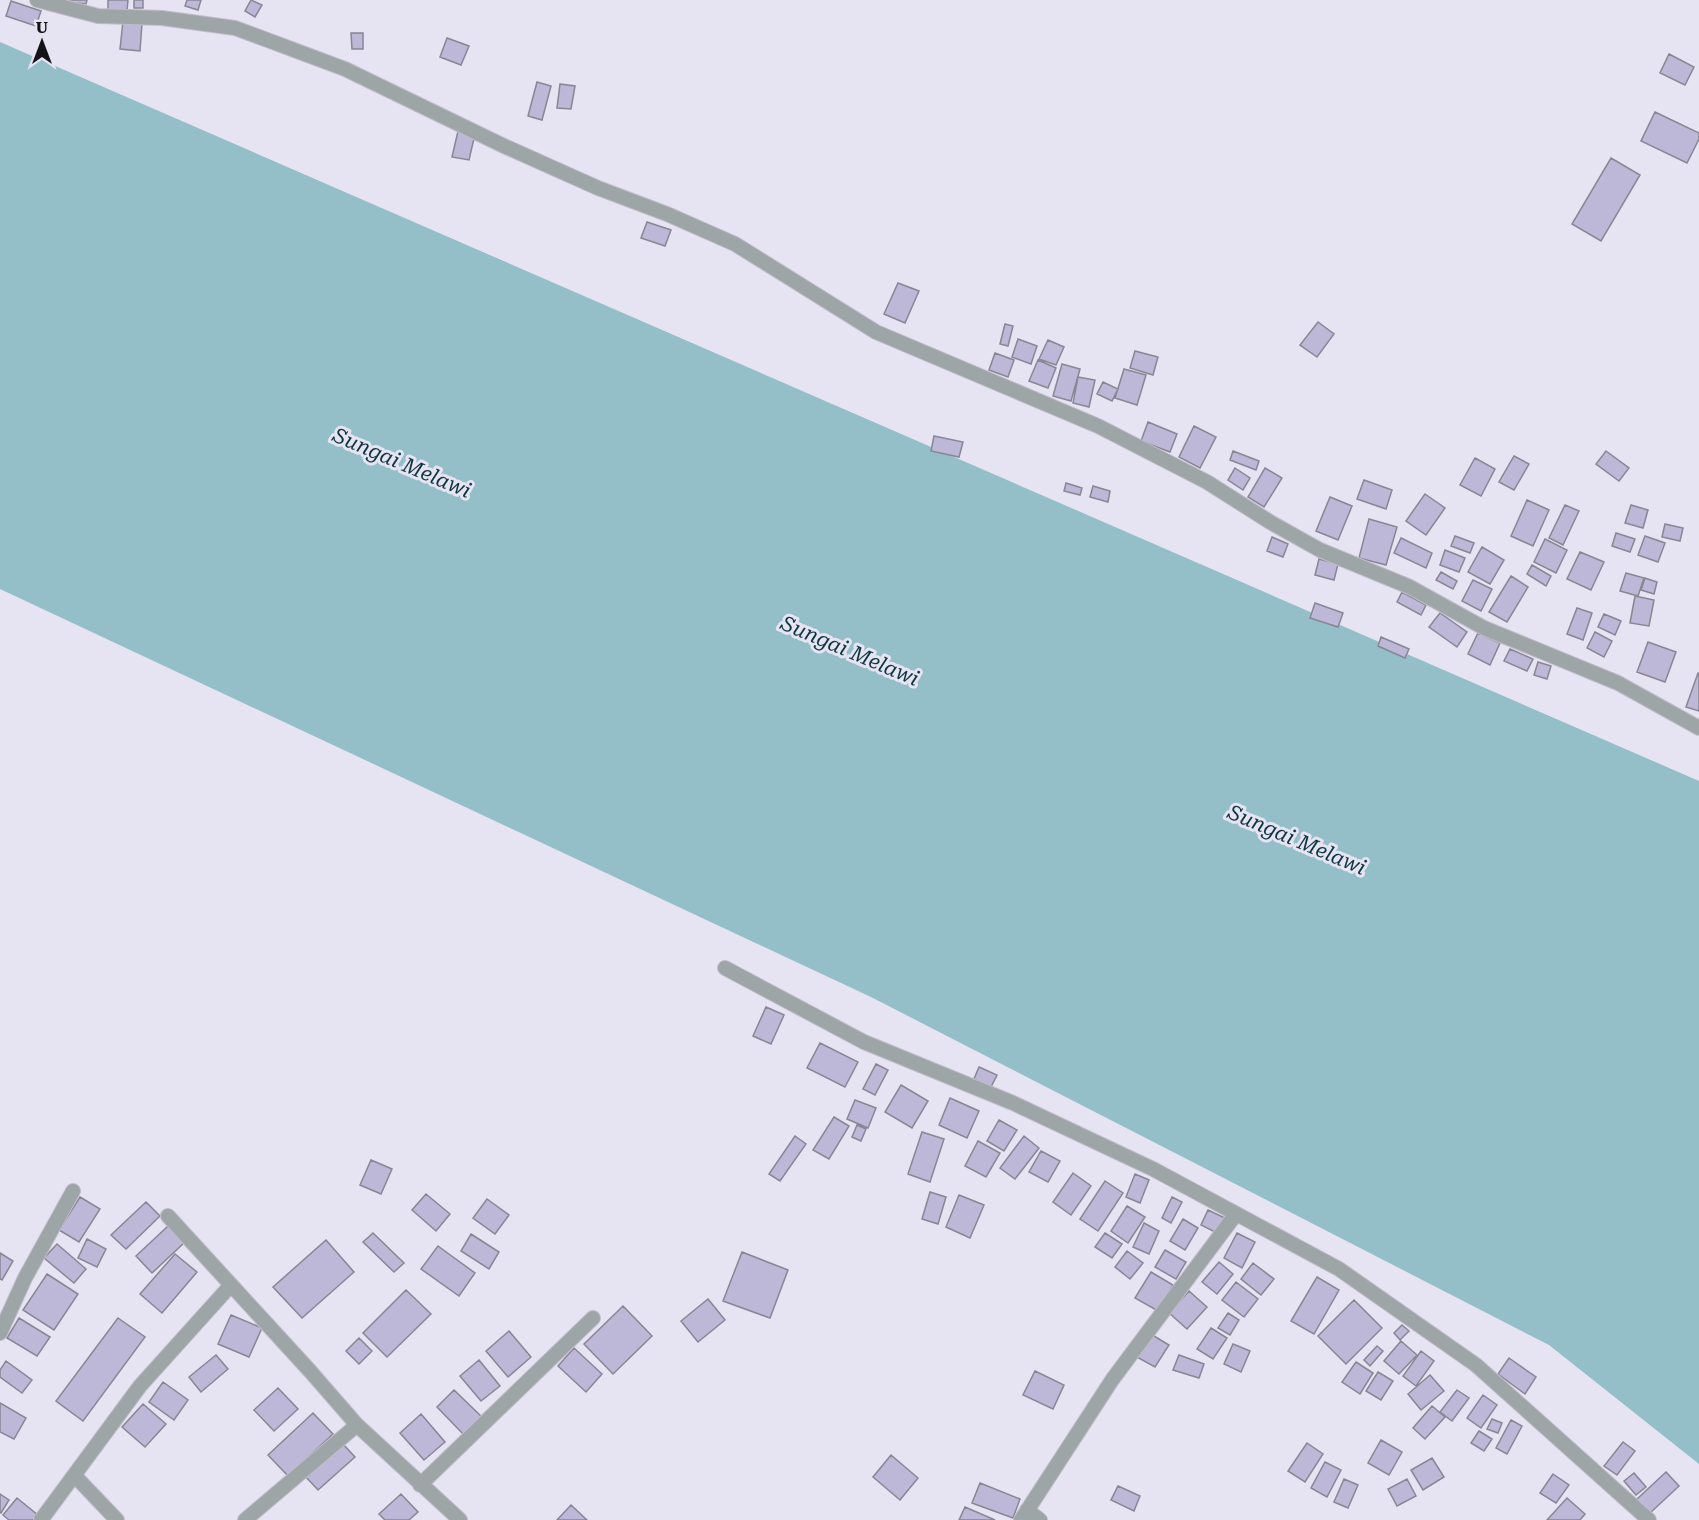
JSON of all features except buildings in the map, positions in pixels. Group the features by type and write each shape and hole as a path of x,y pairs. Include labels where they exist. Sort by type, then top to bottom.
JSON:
{"street":[{"path":"37,0 98,16 162,18 235,28 345,69 525,156 735,244 876,332 1098,426 1207,482 1320,550 1410,587 1484,628 1618,683 1699,728"},
{"path":"725,968 864,1042 1013,1103 1153,1169 1339,1269 1476,1365 1649,1520"},
{"path":"0,1333 25,1278 73,1191"},
{"path":"1040,1520 1024,1515 1112,1380 1236,1214"},
{"path":"168,1216 357,1425 460,1520"},
{"path":"41,1520 140,1386 231,1285"},
{"path":"420,1485 593,1318"},
{"path":"245,1520 357,1425"},
{"path":"74,1475 117,1520"}],"water":[{"name":"Sungai Melawi","path":"0,42 1699,781 1699,1464 1549,1345 871,997 0,589"}]}
